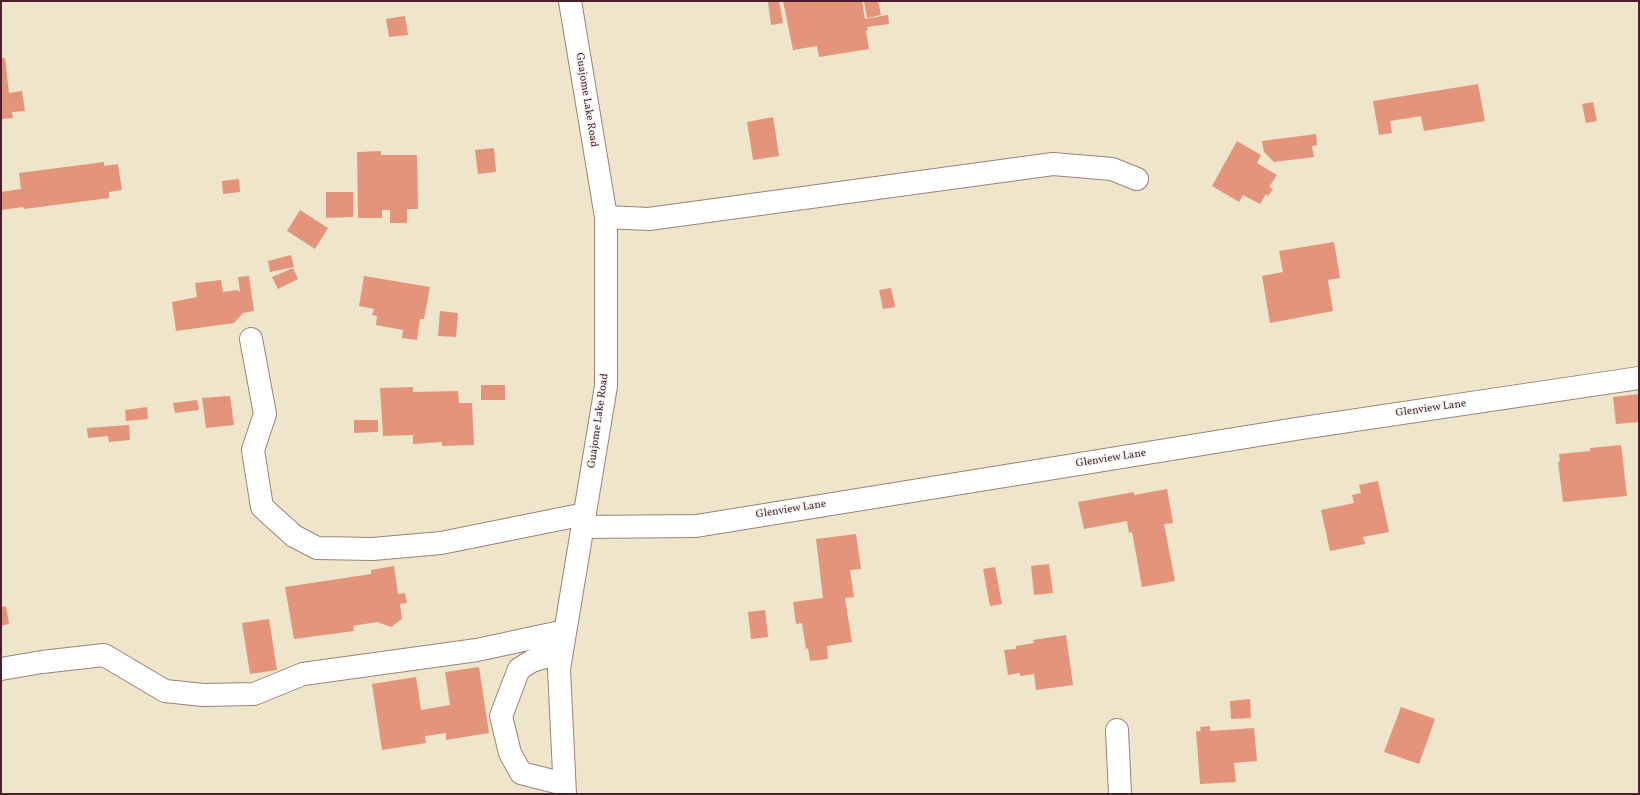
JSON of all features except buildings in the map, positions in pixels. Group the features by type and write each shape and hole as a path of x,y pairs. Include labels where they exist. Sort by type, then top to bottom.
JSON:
{"street":[{"name":"Guajome Lake Road","path":"565,789 559,669 606,386 606,217 570,1"},
{"path":"606,217 649,219 1053,164 1112,169 1137,179"},
{"name":"Glenview Lane","path":"251,338 265,414 253,450 262,507 294,536 317,548 373,549 440,543 584,521 696,526 1302,428 1639,378"},
{"path":"1,669 42,662 104,655 165,692 203,696 254,694 303,674 477,650 563,642"},
{"path":"563,642 519,669 500,716 510,753 521,773 565,789"},
{"path":"1117,730 1120,794"}]}
